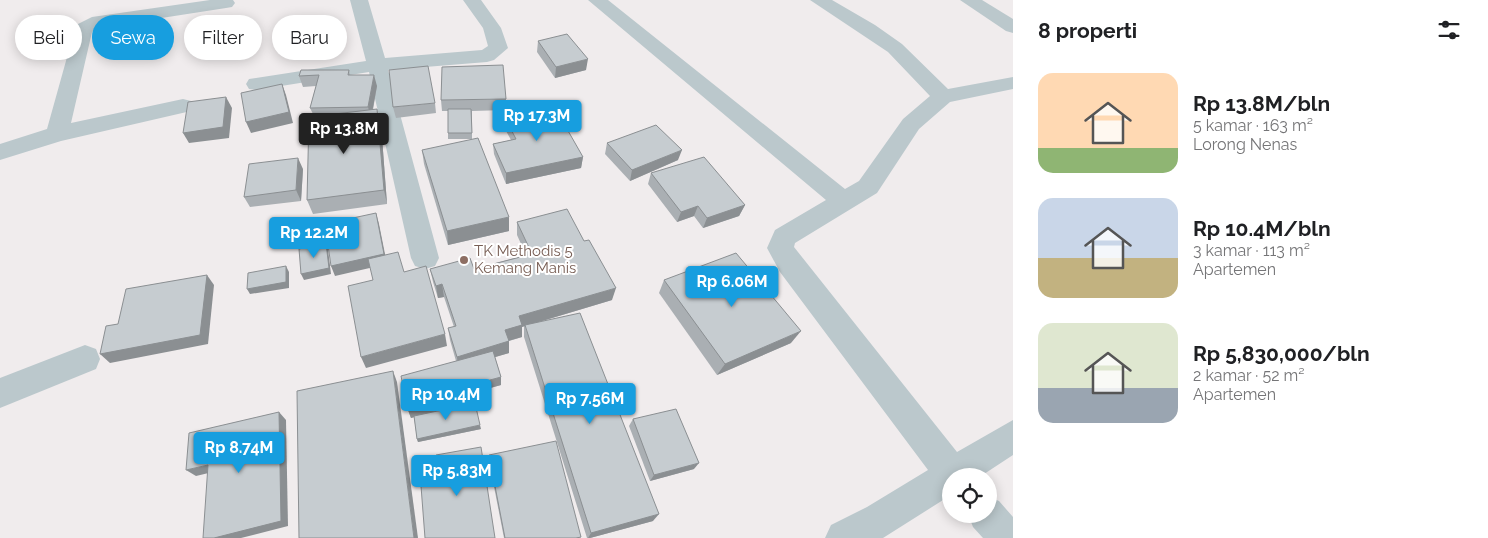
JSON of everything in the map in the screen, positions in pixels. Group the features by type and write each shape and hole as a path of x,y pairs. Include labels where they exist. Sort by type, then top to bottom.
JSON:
{"street":[{"path":"359,0 425,258"},
{"path":"256,84 377,65 487,56 498,48 492,28 472,0"},
{"path":"597,0 690,74 843,201"},
{"path":"818,0 868,29 895,48 943,97"},
{"path":"969,0 1013,26"},
{"path":"57,134 83,29 92,23 226,3"},
{"path":"948,468 790,264 780,248 784,237 868,187 911,124 943,97 1013,83"},
{"path":"0,152 57,134 182,106"},
{"path":"0,393 85,359"},
{"path":"964,468 1013,436"},
{"path":"844,538 880,520 942,482"},
{"path":"994,523 1007,538"}],"building":[{"path":"567,34 588,59 556,67 538,41"},
{"path":"503,65 506,99 441,100 442,67"},
{"path":"428,66 435,103 393,107 389,70"},
{"path":"301,70 349,70 348,75 374,75 368,107 310,108 319,75 299,76"},
{"path":"282,84 289,112 246,122 241,93"},
{"path":"226,97 223,127 183,133 188,102"},
{"path":"555,108 583,157 506,173 493,144 516,139 505,118"},
{"path":"377,109 384,190 307,200 309,117"},
{"path":"448,109 471,109 472,133 448,133"},
{"path":"656,125 682,150 632,170 607,143"},
{"path":"478,138 509,217 447,231 422,150"},
{"path":"704,157 745,205 707,218 698,206 681,212 651,173"},
{"path":"298,158 296,190 244,197 249,164"},
{"path":"567,209 584,241 589,240 616,288 519,316 522,325 505,330 509,341 457,357 448,328 456,326 442,284 436,286 430,269 470,258 474,269 532,254 517,222"},
{"path":"376,213 384,254 331,266 325,224"},
{"path":"326,243 329,268 301,274 299,249"},
{"path":"398,252 404,272 426,266 445,334 361,357 348,286 373,280 368,259"},
{"path":"736,253 801,331 725,364 664,280"},
{"path":"286,266 286,282 247,289 248,273"},
{"path":"207,275 200,335 100,354 106,326 118,324 126,289"},
{"path":"580,313 659,514 591,533 525,325"},
{"path":"493,351 501,377 446,392 448,400 408,410 401,376"},
{"path":"393,371 414,538 299,538 297,391"},
{"path":"475,403 480,425 417,439 414,416"},
{"path":"676,409 699,463 654,475 633,419"},
{"path":"279,412 281,521 214,538 203,538 208,465 186,470 189,433"},
{"path":"556,441 581,537 505,538 489,455"},
{"path":"481,447 495,538 425,538 420,473 438,470 436,455"}],"place":[{"name":"TK Methodis 5 Kemang Manis","path":"464,260"}]}
